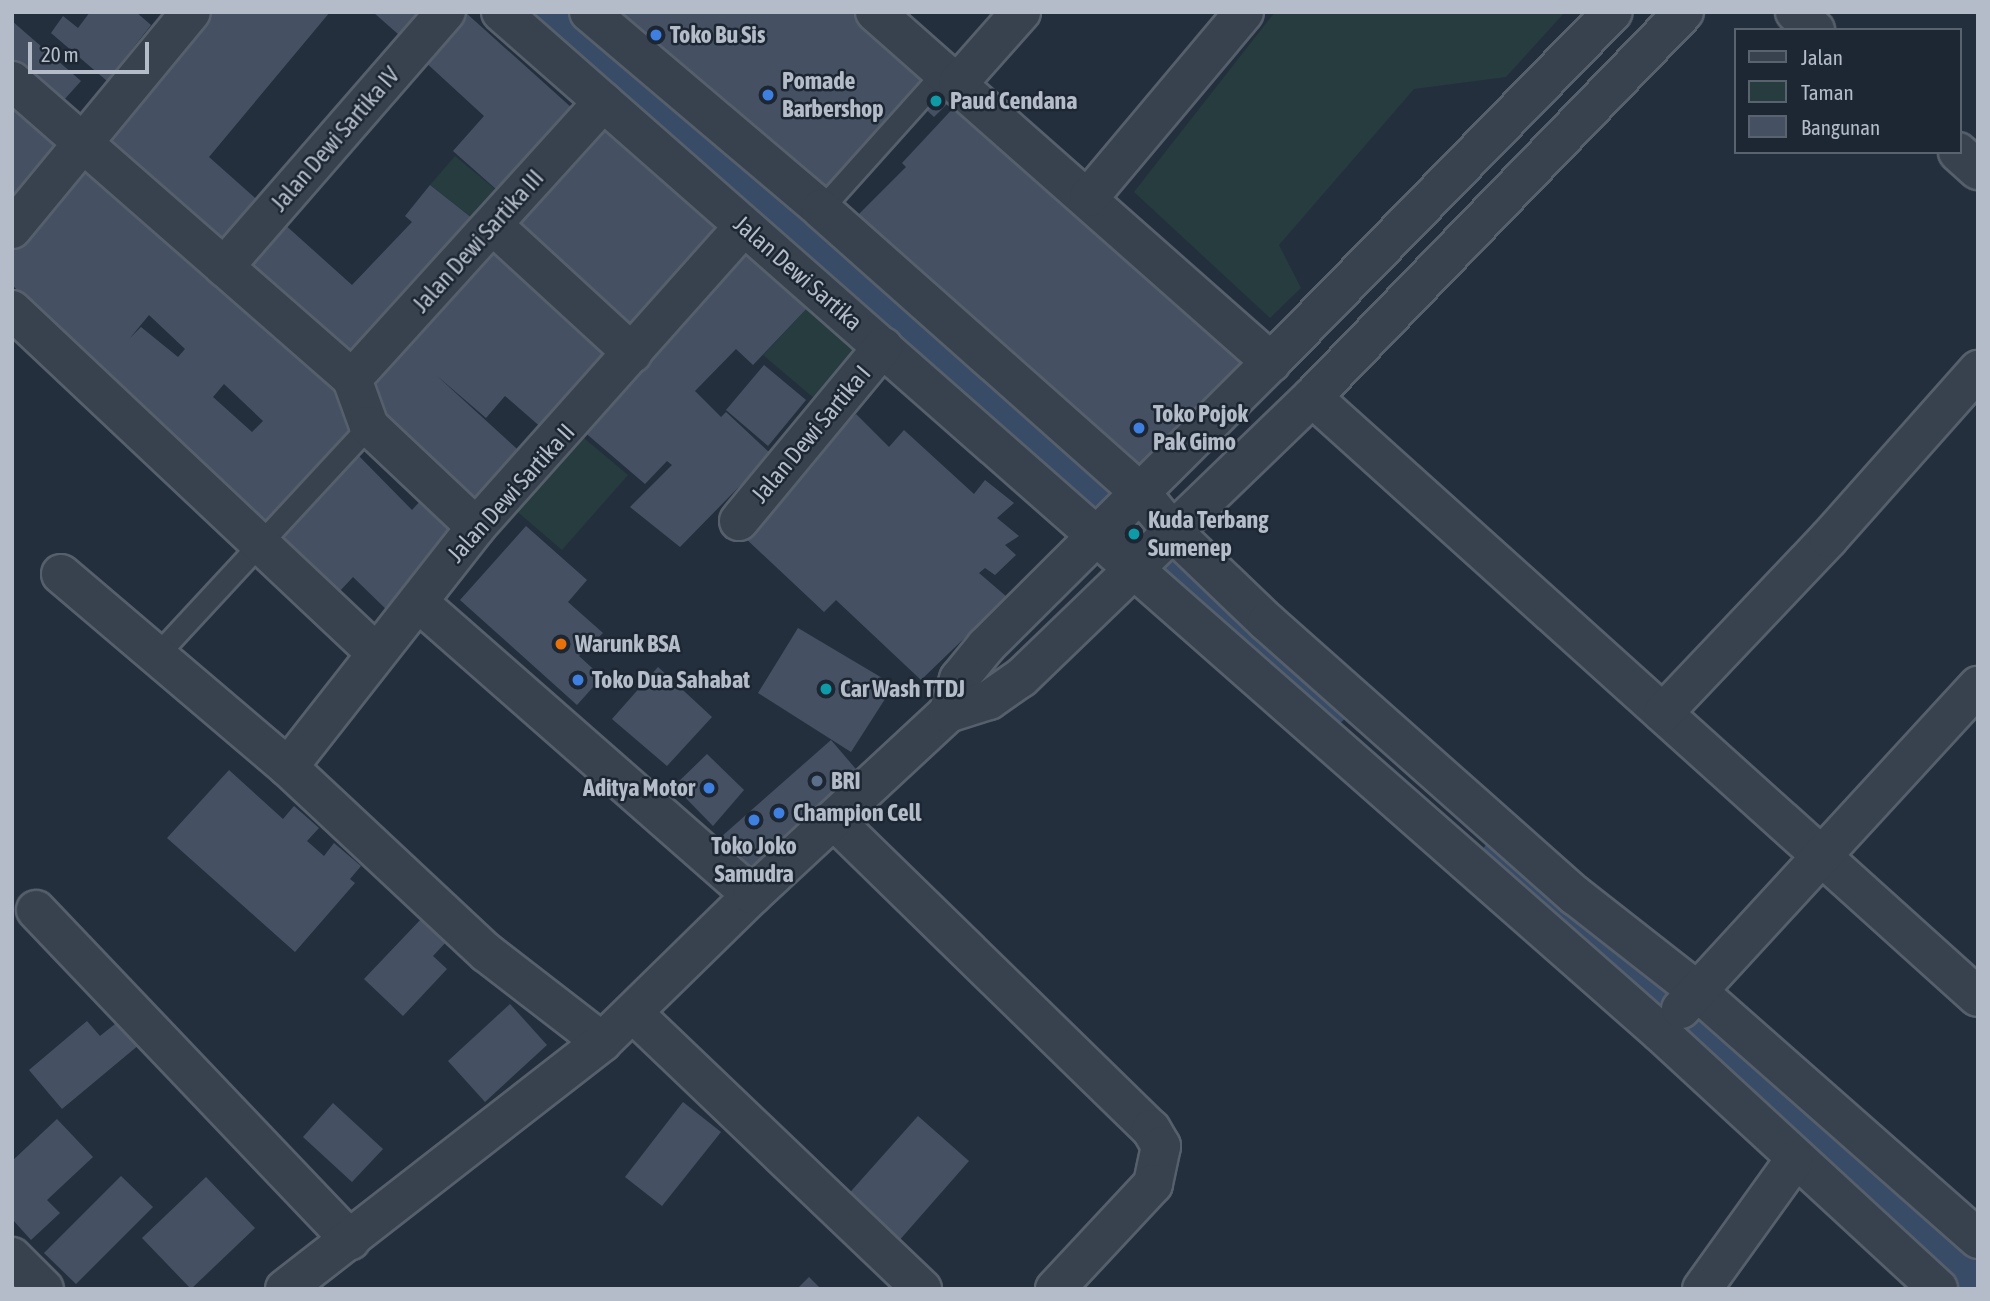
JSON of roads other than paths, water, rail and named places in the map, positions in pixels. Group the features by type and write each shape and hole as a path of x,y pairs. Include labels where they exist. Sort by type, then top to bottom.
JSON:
{"street":[{"path":"12,229 191,12"},
{"name":"Jalan Dewi Sartika IV","path":"224,267 446,12"},
{"name":"Jalan Dewi Sartika","path":"501,12 1662,1032 1794,1161 1938,1289"},
{"path":"589,12 821,209 1139,491 1173,532 1267,622 1576,896 1696,992 1978,1239"},
{"path":"876,12 1089,197 1271,362"},
{"path":"952,77 1021,12"},
{"path":"1089,197 1244,12"},
{"path":"948,713 959,679 986,646 1096,533 1271,362 1612,12"},
{"path":"285,1289 602,1042 752,895 835,821 948,713 989,700 1021,678 1312,397 1684,12"},
{"path":"1795,12 1813,28"},
{"path":"12,82 352,379 369,426 476,527"},
{"name":"Jalan Dewi Sartika III","path":"352,379 494,226 603,102"},
{"path":"1960,154 1978,170"},
{"path":"494,226 632,353"},
{"name":"Jalan Dewi Sartika II","path":"288,767 375,652 476,527 743,227"},
{"path":"12,310 375,652"},
{"name":"Jalan Dewi Sartika I","path":"738,521 883,347"},
{"path":"1664,713 1829,538 1978,370"},
{"path":"1312,397 1820,857 1972,980"},
{"path":"61,574 155,657 288,767 487,953 602,1042"},
{"path":"418,602 752,895"},
{"path":"1662,1032 1978,686"},
{"path":"835,821 1151,1129 1161,1146 1153,1184 1055,1289"},
{"path":"36,910 350,1240"},
{"path":"633,1013 922,1289"},
{"path":"1702,1289 1794,1161"},
{"path":"12,1257 44,1289"}],"lane":[{"path":"821,209 952,77"},
{"path":"155,657 369,426"}],"waterway":[{"path":"537,12 1102,496"},
{"path":"1172,563 1319,692"},
{"path":"1516,866 1978,1277"}],"place":[{"name":"Toko Bu Sis","path":"656,35"},
{"name":"Pomade Barbershop","path":"768,95"},
{"name":"Paud Cendana","path":"936,101"},
{"name":"Toko Pojok Pak Gimo","path":"1139,428"},
{"name":"Kuda Terbang Sumenep","path":"1134,534"},
{"name":"Warunk BSA","path":"561,644"},
{"name":"Toko Dua Sahabat","path":"578,680"},
{"name":"Car Wash TTDJ","path":"826,689"},
{"name":"BRI","path":"817,781"},
{"name":"Aditya Motor","path":"709,788"},
{"name":"Champion Cell","path":"779,813"},
{"name":"Toko Joko Samudra","path":"754,820"}]}
